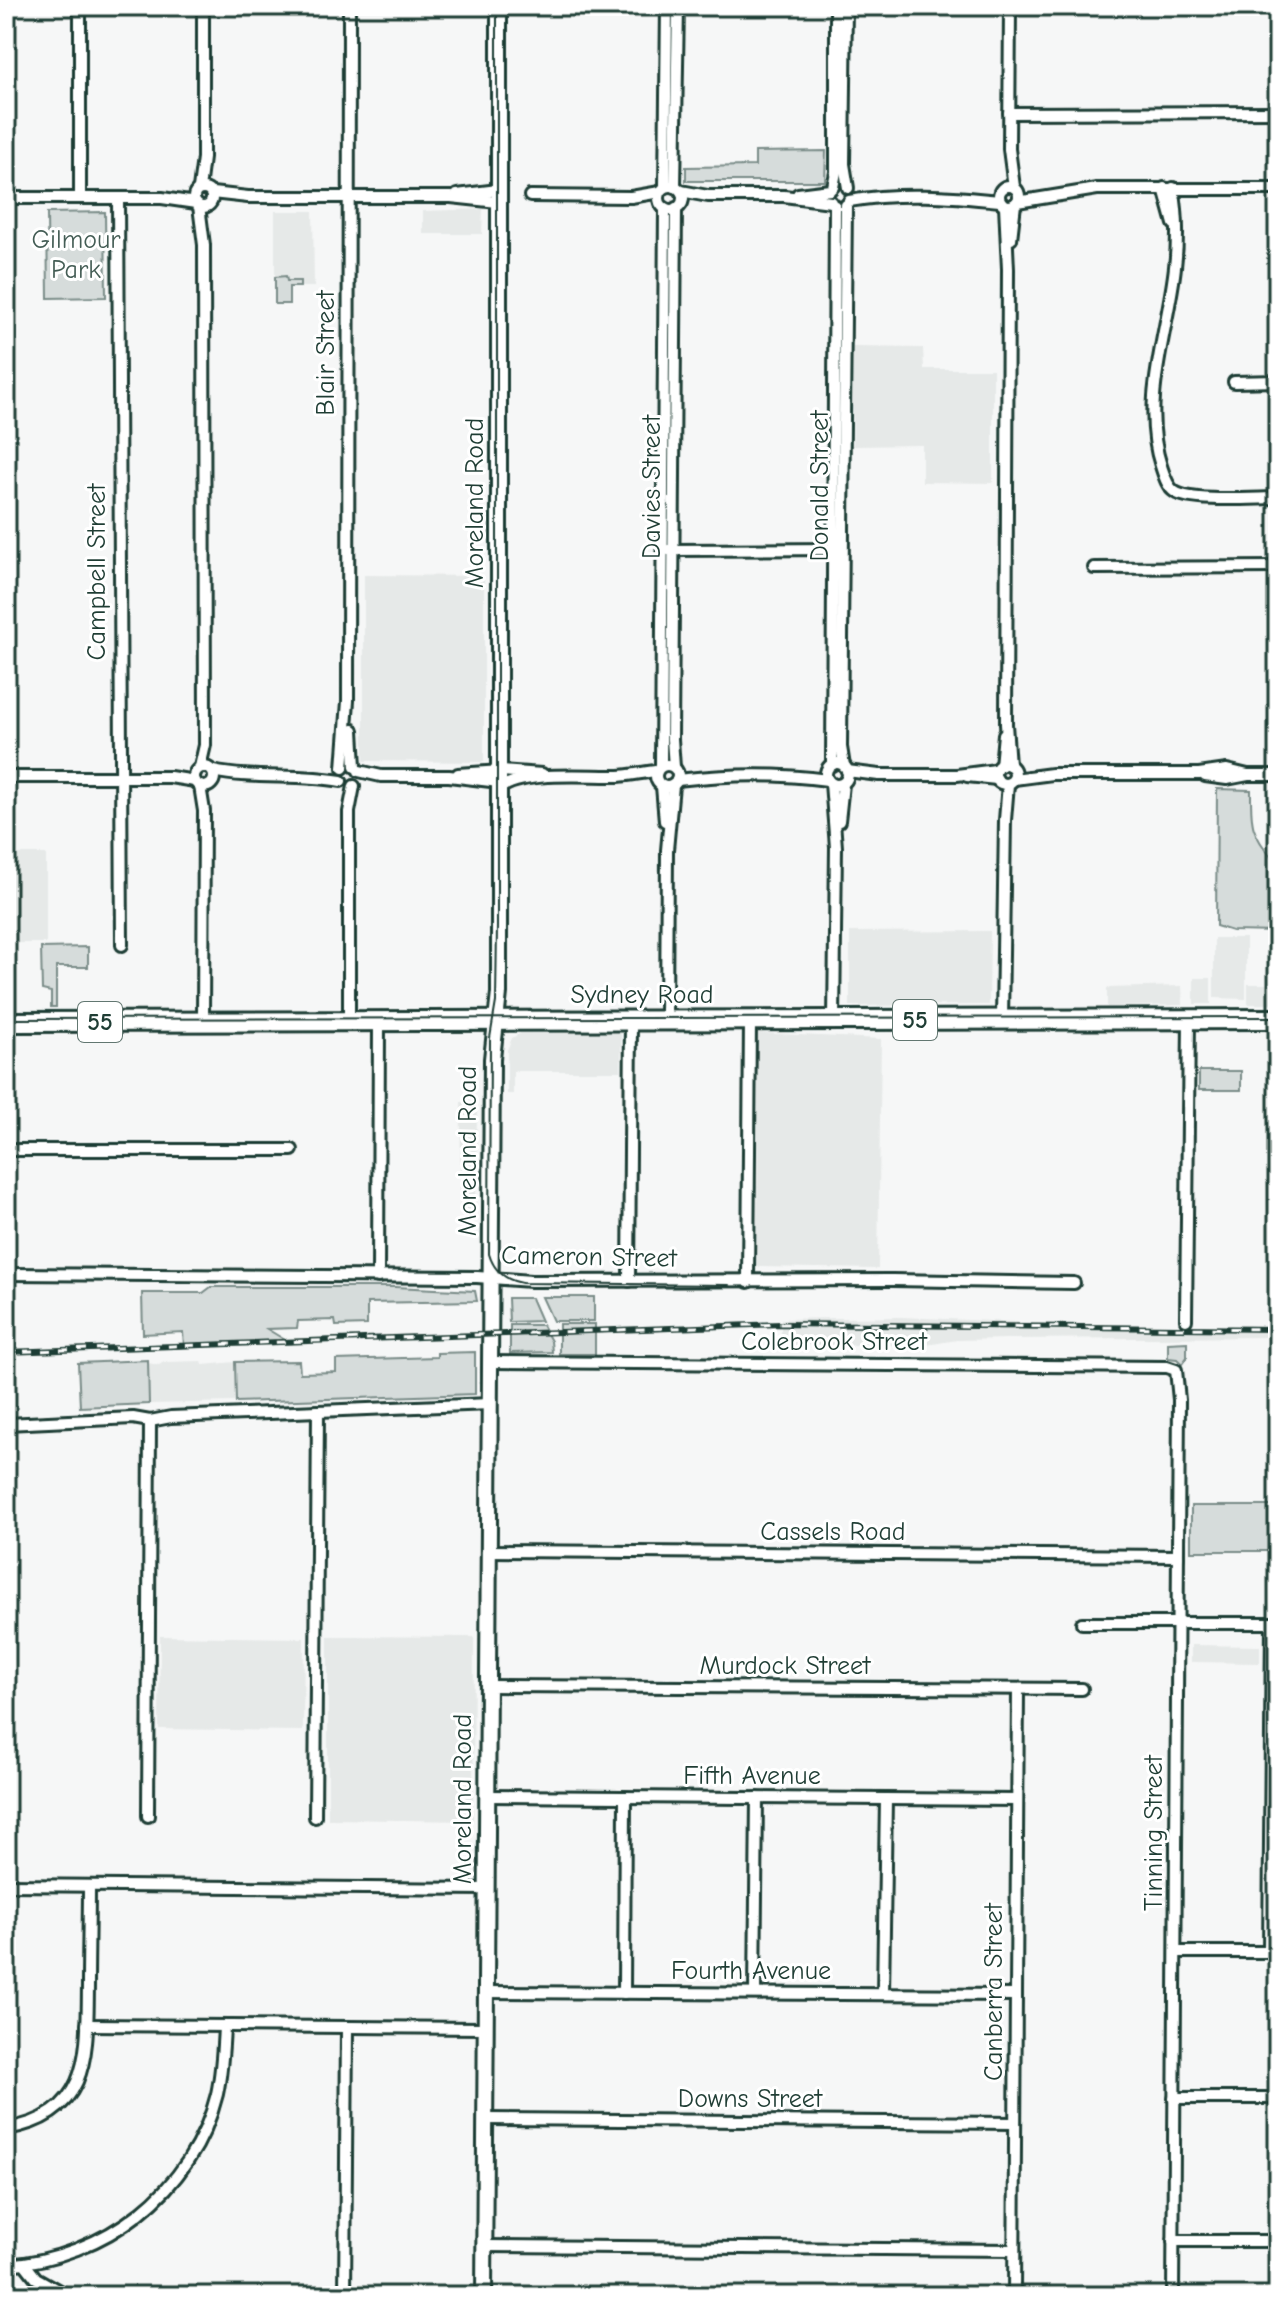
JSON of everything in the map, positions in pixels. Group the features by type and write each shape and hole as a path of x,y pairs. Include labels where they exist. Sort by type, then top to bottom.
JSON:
{"highway":[{"name":"Sydney Road","path":"6,1022 1278,1019"}],"main road":[{"name":"Moreland Road","path":"484,2296 492,1045 499,993 499,6"}],"street":[{"path":"80,6 80,198"},
{"path":"203,6 203,1021"},
{"name":"Blair Street","path":"349,6 348,701 343,768 339,775 352,778"},
{"name":"Davies Street","path":"666,1021 667,776 672,724 669,550 671,63 667,6"},
{"name":"Davies Street","path":"671,63 678,6"},
{"path":"832,188 836,172 836,6"},
{"name":"Donald Street","path":"836,847 845,775 841,747 838,549 846,6"},
{"path":"1002,1020 1010,6"},
{"path":"1009,113 1278,112"},
{"path":"784,196 842,185 843,199"},
{"path":"832,188 843,199"},
{"path":"1169,188 1176,229 1175,272 1154,404 1155,444 1163,473 1171,490 1187,497 1278,498"},
{"path":"530,196 784,196 843,199 1053,195 1097,189 1278,189"},
{"path":"6,198 498,196"},
{"name":"Campbell Street","path":"118,198 122,945"},
{"path":"1234,382 1278,381"},
{"path":"669,550 838,549"},
{"name":"Donald Street","path":"834,1020 836,847 829,775 838,549"},
{"path":"1094,568 1278,567"},
{"name":"Blair Street","path":"348,701 353,724 349,812 349,1021"},
{"path":"315,776 343,768"},
{"path":"6,777 449,776 499,781 623,776 1199,774 1227,770 1248,775 1278,775"},
{"path":"829,775 845,775"},
{"path":"499,781 504,785 562,777"},
{"path":"1186,1320 1189,1019"},
{"path":"378,1277 379,1021"},
{"path":"629,1281 631,1021"},
{"path":"748,1282 750,1021"},
{"path":"6,1150 292,1150"},
{"name":"Cameron Street","path":"6,1274 491,1277 527,1281 1074,1283"},
{"name":"Colebrook Street","path":"490,1362 1167,1367 1176,1370"},
{"name":"Tinning Street","path":"1173,2296 1179,1400 1176,1370"},
{"path":"6,1424 133,1418 150,1421 171,1417 490,1404"},
{"path":"315,1817 318,1411"},
{"path":"148,1816 150,1421"},
{"name":"Cassels Road","path":"489,1551 1178,1556"},
{"path":"1082,1623 1275,1622 1274,1952 1176,1952"},
{"name":"Murdock Street","path":"488,1686 1082,1689"},
{"name":"Canberra Street","path":"1014,2296 1018,1689"},
{"name":"Fifth Avenue","path":"487,1796 1017,1800"},
{"path":"624,1993 625,1797"},
{"path":"755,1993 757,1798"},
{"path":"883,1994 886,1799"},
{"path":"6,1885 486,1889"},
{"path":"6,2129 32,2122 60,2106 69,2096 82,2070 87,2025 89,1886"},
{"name":"Fourth Avenue","path":"485,1992 1016,1995"},
{"path":"87,2025 485,2028"},
{"path":"6,2265 25,2264 79,2250 103,2239 142,2213 163,2193 194,2149 207,2123 222,2064 224,2026"},
{"path":"345,2296 347,2027"},
{"path":"1174,2098 1278,2098"},
{"name":"Downs Street","path":"485,2119 1015,2123"},
{"path":"1173,2241 1278,2241"},
{"path":"484,2246 1014,2250"},
{"path":"25,2264 36,2278 68,2296"}],"shaded area":[{"path":"483,209 482,234 423,234 423,211"},
{"path":"275,211 313,211 314,287 290,287 289,304 275,304"},
{"path":"853,347 923,348 924,369 993,369 993,483 922,482 922,445 853,446"},
{"path":"364,575 484,576 484,762 364,761"},
{"path":"6,854 46,854 46,943 6,943"},
{"path":"990,931 989,1005 850,1006 850,932"},
{"path":"1214,938 1246,938 1246,999 1214,998"},
{"path":"1194,978 1211,978 1211,1004 1194,1004"},
{"path":"1248,984 1278,984 1278,1004 1248,1004"},
{"path":"1182,986 1183,1005 1107,1007 1107,988"},
{"path":"521,1033 621,1033 621,1071 513,1071 513,1094 507,1094 507,1050 512,1038"},
{"path":"758,1033 881,1039 878,1269 757,1267"},
{"path":"461,1102 477,1102 476,1213 460,1213"},
{"path":"900,1317 1061,1324 1278,1326 1278,1337 781,1345 781,1319"},
{"path":"202,1361 203,1365 235,1362 235,1402 150,1404 148,1363 159,1365 164,1362"},
{"path":"160,1636 304,1638 303,1731 159,1729"},
{"path":"328,1636 474,1637 473,1821 328,1819"},
{"path":"1191,1645 1260,1646 1260,1663 1191,1662"}],"green space":[{"path":"826,151 825,181 686,181 686,167 755,166 755,152"},
{"name":"Gilmour Park","path":"105,212 106,297 48,298 47,213"},
{"path":"286,276 287,281 300,281 300,287 289,287 289,304 275,304 275,277"},
{"path":"1217,789 1251,790 1256,834 1273,859 1278,860 1278,932 1232,931 1216,926"},
{"path":"88,947 88,967 56,967 56,1007 51,1007 51,992 42,990 41,948"},
{"path":"1199,1071 1241,1071 1241,1090 1199,1090"},
{"path":"211,1287 395,1287 475,1291 477,1301 367,1303 367,1325 336,1326 335,1320 298,1321 297,1328 267,1329 290,1343 184,1346 183,1332 143,1334 142,1293 203,1293"},
{"path":"542,1297 594,1297 594,1321 553,1321"},
{"path":"508,1298 531,1298 541,1321 509,1322"},
{"path":"559,1324 595,1324 595,1354 559,1354"},
{"path":"510,1325 542,1325 551,1341 552,1352 510,1353"},
{"path":"1187,1342 1187,1357 1182,1364 1177,1359 1168,1358 1168,1343"},
{"path":"475,1352 475,1394 236,1402 235,1362 299,1361 300,1373 336,1372 336,1360 437,1357 437,1353"},
{"path":"148,1360 149,1404 80,1407 78,1363"},
{"path":"1191,1506 1278,1506 1278,1551 1191,1551"}],"tram line":[{"path":"497,6 497,926 496,1002 490,1038 489,1254 501,1274 522,1283 729,1285"},
{"path":"6,1019 1278,1017"}],"railway":[{"path":"6,1352 781,1324 1278,1329"}]}
